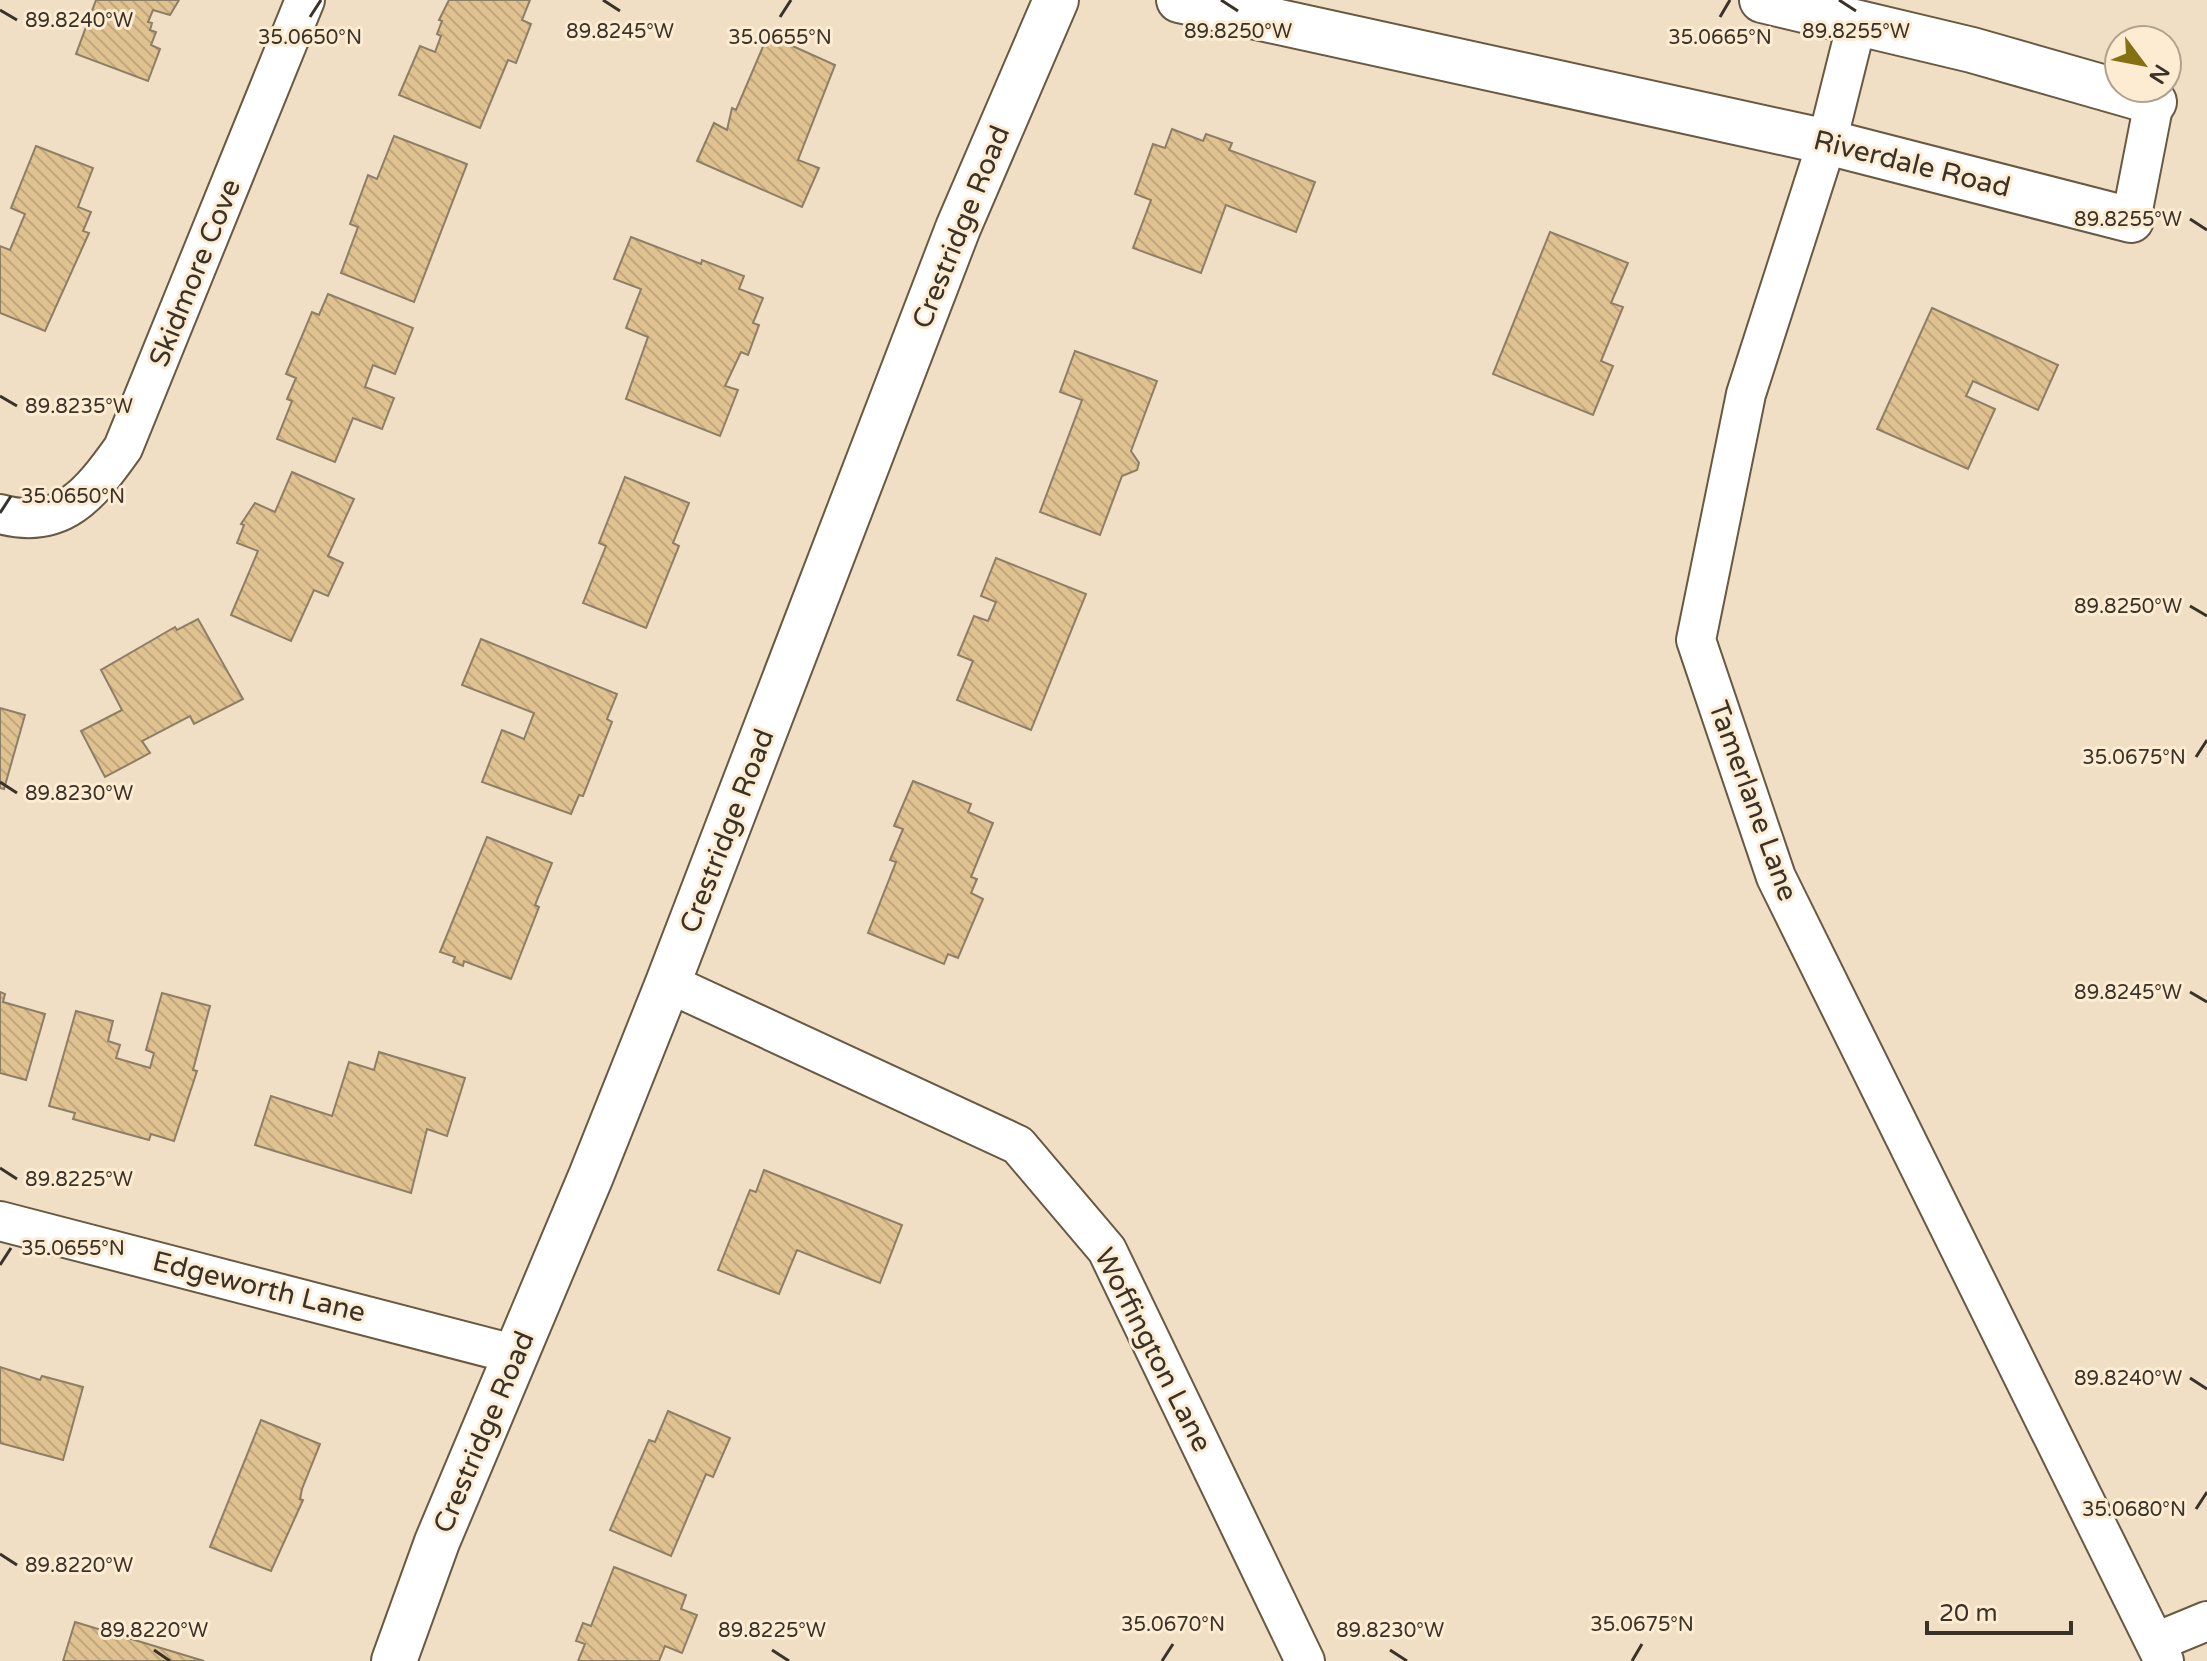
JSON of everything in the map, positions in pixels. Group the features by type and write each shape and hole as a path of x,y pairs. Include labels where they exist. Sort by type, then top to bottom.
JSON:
{"street":[{"name":"Skidmore Cove","path":"0,514 38,520 70,509 97,484 123,448 305,0"},
{"name":"Crestridge Road","path":"394,1661 437,1542 517,1355 668,983 958,228 1056,0"},
{"name":"Riverdale Road","path":"1179,0 1827,142 2131,220 2154,104"},
{"name":"Riverdale Road","path":"1762,0 1857,22 2103,88"},
{"name":"Tamerlane Lane","path":"1857,22 1827,142 1746,394 1696,640 1776,877 2160,1652"},
{"name":"Woffington Lane","path":"668,983 1018,1145 1107,1250 1305,1661"},
{"name":"Edgeworth Lane","path":"0,1221 517,1355"},
{"path":"2160,1652 2207,1621"}],"building":[{"path":"96,0 179,0 170,15 153,10 148,22 152,23 150,30 156,32 151,45 160,49 148,81 76,54"},
{"path":"449,0 530,0 522,20 531,24 516,63 508,60 480,128 399,95 420,46 435,52 441,36 437,34 442,21 439,20"},
{"path":"768,35 835,65 798,160 819,168 802,207 697,161 714,123 727,130 732,108 736,110"},
{"path":"1172,129 1203,141 1206,134 1232,143 1229,150 1315,182 1296,232 1226,205 1201,273 1133,248 1151,200 1135,194 1153,144 1165,148"},
{"path":"394,136 467,164 414,302 341,273 358,227 350,224 368,175 377,179"},
{"path":"36,146 93,168 78,207 91,212 83,231 89,233 45,331 0,313 0,246 10,250 25,214 11,208"},
{"path":"1550,232 1628,263 1611,303 1623,307 1601,361 1613,366 1593,415 1493,374"},
{"path":"631,237 701,264 702,260 744,276 739,289 763,298 753,323 759,325 748,355 741,352 725,386 738,390 720,436 626,399 648,337 626,328 641,289 614,279"},
{"path":"328,294 413,328 395,374 373,365 365,387 394,398 382,429 353,418 335,462 277,439 292,401 287,399 296,378 286,374 312,312 319,315"},
{"path":"1932,308 2058,365 2038,410 1973,381 1966,396 1995,409 1968,469 1877,429"},
{"path":"1075,351 1157,381 1131,451 1139,463 1137,470 1122,476 1100,535 1040,512 1082,400 1060,392"},
{"path":"292,472 354,499 328,556 343,563 328,596 314,590 291,641 231,615 258,551 237,543 244,525 241,524 255,503 275,512"},
{"path":"625,477 689,503 673,543 679,546 646,628 583,603 606,546 599,543"},
{"path":"996,558 1086,594 1031,730 957,700 973,661 958,655 974,616 988,621 996,602 981,596"},
{"path":"198,619 243,699 194,724 190,716 142,741 150,753 105,777 81,731 122,710 101,670 175,627 177,630"},
{"path":"481,639 617,694 607,719 612,722 583,796 579,795 571,814 482,782 502,730 524,739 534,713 462,685"},
{"path":"0,708 25,715 4,789 0,788"},
{"path":"913,781 971,804 968,812 993,823 971,877 977,879 971,893 983,899 958,958 948,954 944,964 868,933 896,862 890,860 903,829 894,826"},
{"path":"487,837 552,863 535,905 539,907 511,979 464,961 463,966 453,962 455,957 440,952"},
{"path":"0,992 5,994 3,1002 45,1014 26,1080 0,1073"},
{"path":"162,993 210,1006 193,1070 197,1071 174,1141 151,1134 149,1140 73,1119 75,1113 49,1106 76,1011 113,1021 108,1041 120,1045 116,1058 150,1068 154,1053 146,1050"},
{"path":"379,1052 465,1078 447,1136 427,1129 411,1193 255,1145 271,1096 332,1116 349,1062 374,1070"},
{"path":"764,1170 902,1225 880,1283 797,1250 779,1294 718,1270 750,1190 756,1192"},
{"path":"0,1367 40,1380 42,1376 83,1387 63,1460 0,1443"},
{"path":"668,1411 730,1438 713,1477 706,1474 671,1556 610,1530 649,1440 655,1442"},
{"path":"261,1420 320,1444 302,1489 300,1499 303,1500 271,1571 210,1547"},
{"path":"614,1567 686,1595 681,1609 697,1615 682,1653 665,1646 659,1661 578,1661 585,1644 576,1641 583,1623 591,1626"},
{"path":"75,1622 204,1661 63,1661"}]}
